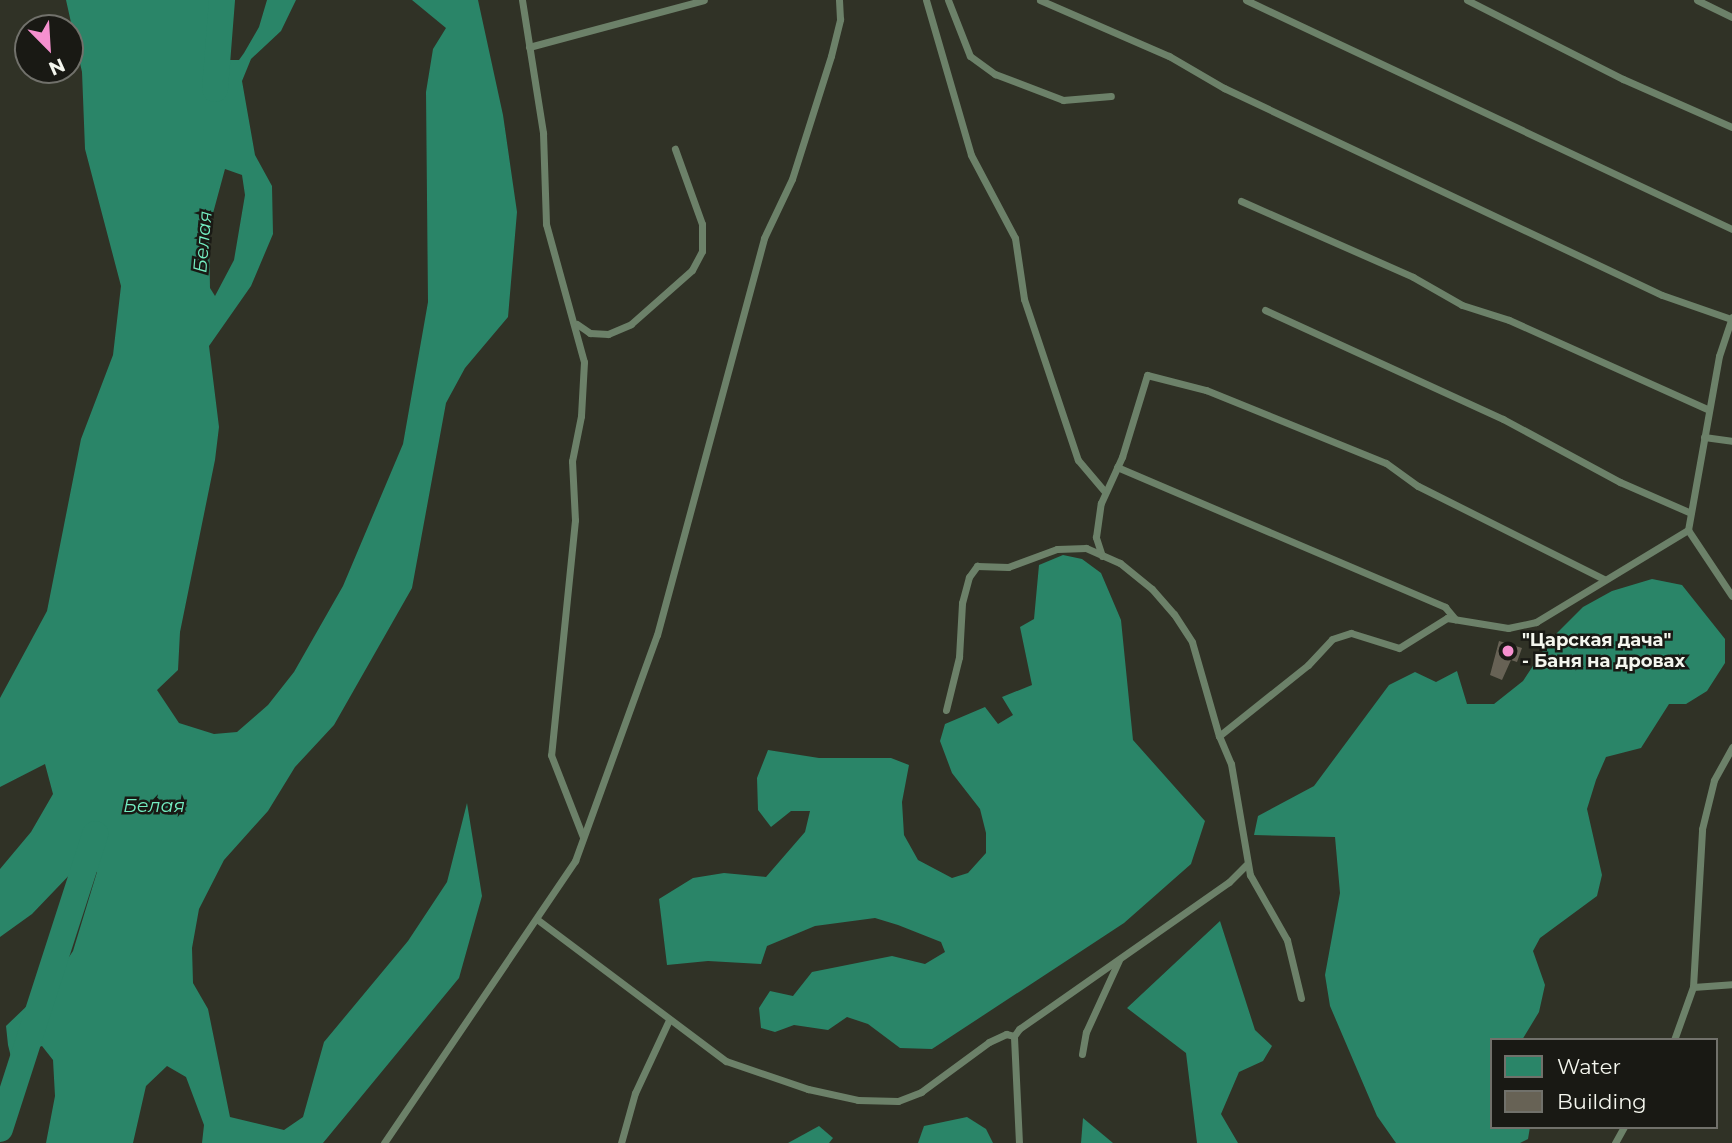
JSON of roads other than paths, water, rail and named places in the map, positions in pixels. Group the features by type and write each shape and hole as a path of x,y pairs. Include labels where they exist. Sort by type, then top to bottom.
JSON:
{"lane":[{"path":"522,0 543,133 546,224 576,324 584,362 581,416 572,461 575,520 551,755 583,838"},
{"path":"529,47 704,0"},
{"path":"384,1143 538,920 575,861 657,635 764,238 792,179 820,93 840,19 839,0"},
{"path":"926,0 971,155 1015,238 1024,299 1078,460 1105,492"},
{"path":"948,0 970,56 995,74 1063,100 1111,96"},
{"path":"1040,0 1169,56 1224,88 1662,295 1732,318 1709,410 1688,530 1732,596"},
{"path":"1247,0 1732,229"},
{"path":"1467,0 1623,79 1732,127"},
{"path":"1697,0 1732,17"},
{"path":"576,324 590,333 608,334 631,324 692,270 702,251 702,224 675,149"},
{"path":"1241,201 1413,277 1462,305 1509,320 1709,410"},
{"path":"1265,310 1503,419 1620,482 1691,513"},
{"path":"1102,556 1096,537 1105,492 1117,467 1147,375 1206,390 1386,463 1418,486 1604,579"},
{"path":"1704,437 1732,441"},
{"path":"1117,467 1445,607 1455,620"},
{"path":"1219,736 1308,665 1332,639 1351,632 1399,648 1447,618 1508,628 1536,622 1688,530"},
{"path":"946,710 959,657 962,603 968,576 977,566 1008,567 1057,549 1086,548 1120,563 1152,589 1174,614 1192,642 1219,736 1231,764 1247,865 1287,940 1301,998"},
{"path":"1675,1038 1693,987 1702,829 1714,780 1732,747"},
{"path":"1019,1143 1014,1036 1032,1019 1119,960 1247,865"},
{"path":"538,920 669,1020 739,1067 808,1089 882,1102 921,1092 989,1042 1006,1034 1014,1036"},
{"path":"1082,1054 1086,1032 1119,960"},
{"path":"1693,987 1732,984"},
{"path":"621,1143 635,1093 669,1020"}],"water":[{"name":"Белая","path":"66,0 209,0 215,52 225,60 239,60 259,27 267,0 296,0 281,31 251,59 242,81 255,155 272,186 273,234 251,286 209,346 219,427 215,460 180,632 178,670 157,690 179,723 214,734 237,732 268,705 294,672 343,586 403,444 428,302 426,92 433,49 446,28 412,0 478,0 503,115 517,212 508,317 465,368 446,403 412,588 334,725 295,767 268,811 224,860 199,909 192,948 193,983 208,1009 230,1117 284,1130 303,1117 324,1042 408,941 447,882 467,803 482,896 459,978 323,1143 202,1143 204,1125 186,1077 167,1066 146,1086 133,1143 46,1143 55,1096 53,1060 42,1046 11,1057 8,1045 6,1026 53,981 73,951 97,872 78,866 32,914 0,937 0,869 31,832 53,794 45,764 0,787 0,698 47,611 81,439 113,355 121,286 85,149 84,14 69,14","holes":["225,169 242,175 245,195 234,260 215,296 210,288 209,228"]},
{"path":"1063,555 1082,559 1101,573 1121,620 1133,740 1205,821 1191,864 1124,923 932,1049 900,1048 868,1024 847,1017 828,1030 794,1025 775,1032 761,1028 759,1008 770,991 793,996 812,972 892,956 925,964 945,952 941,942 898,925 875,918 815,926 767,946 761,964 708,961 667,965 659,899 693,878 724,873 766,877 805,832 810,811 791,811 771,827 758,810 757,778 768,750 819,758 891,758 909,765 902,802 904,835 918,860 952,878 968,873 986,853 986,833 980,809 952,773 940,741 945,724 985,707 998,724 1013,715 1002,697 1032,685 1020,627 1034,619 1039,565"},
{"path":"1652,579 1682,585 1725,639 1725,663 1707,691 1686,704 1669,704 1641,748 1606,757 1596,780 1587,809 1602,875 1597,896 1540,938 1533,951 1545,985 1539,1012 1523,1038 1490,1038 1490,1129 1530,1129 1528,1139 1520,1143 1396,1143 1377,1116 1330,1006 1325,975 1340,893 1335,837 1254,835 1258,816 1314,786 1389,685 1415,672 1436,682 1457,671 1467,704 1494,704 1523,681 1550,640 1583,607 1612,591"},
{"path":"1220,921 1255,1030 1272,1046 1263,1061 1239,1072 1221,1114 1238,1143 1197,1143 1186,1053 1127,1008"},
{"path":"967,1117 986,1129 993,1143 918,1143 924,1126"},
{"path":"1083,1118 1113,1143 1081,1143"},
{"path":"819,1126 833,1138 829,1143 788,1143"}],"waterway":[{"name":"Белая","path":"215,89 222,0"},
{"name":"Белая","path":"0,1129 95,834"}],"place":[{"name":"\"Царская дача\" - Баня на дровах","path":"1508,651"}]}
